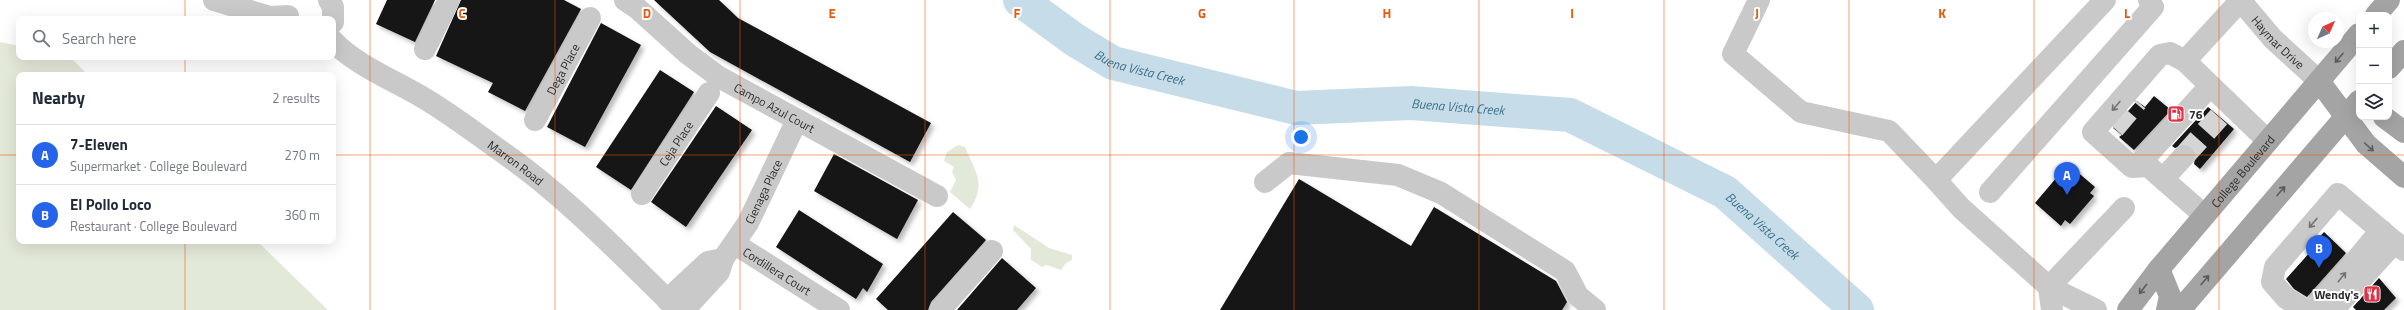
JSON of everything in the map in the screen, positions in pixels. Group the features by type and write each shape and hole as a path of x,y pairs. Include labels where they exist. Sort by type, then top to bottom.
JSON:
{"main road":[{"path":"2379,12 2389,0"},
{"name":"College Boulevard","path":"2128,310 2159,269 2204,215 2356,37"},
{"path":"2392,65 2404,51"},
{"path":"2318,81 2355,106 2366,144 2404,177"},
{"path":"2180,310 2355,106"},
{"path":"2388,120 2404,132"},
{"path":"2159,269 2170,296 2167,310"}],"street":[{"path":"214,0 267,16"},
{"path":"329,0 333,7 333,16"},
{"path":"425,49 449,0"},
{"name":"Campo Azul Court","path":"625,0 637,8 688,54 714,85 797,120 937,196"},
{"path":"1759,0 1733,54 1801,112 1889,131 1961,208 2049,287 2096,310"},
{"path":"1936,180 2105,0"},
{"path":"1990,192 2153,7 2150,0"},
{"path":"2137,101 2178,57 2241,0"},
{"name":"Haymar Drive","path":"2241,0 2273,38 2318,81"},
{"path":"274,16 290,12"},
{"name":"Dega Place","path":"535,120 590,18"},
{"name":"Marron Road","path":"336,43 362,62 424,98 506,155 546,185 612,243 676,307"},
{"path":"2204,215 2148,166 2138,165 2132,167 2103,134 2160,55 2178,57 2210,86 2230,116 2268,141"},
{"name":"Ceja Place","path":"642,194 714,85"},
{"path":"2138,165 2210,86"},
{"name":"Cienaga Place","path":"729,252 748,223 797,120"},
{"path":"2168,183 2189,160"},
{"path":"1265,182 1289,163 1398,175 1441,193 1565,271 1574,303 1595,310"},
{"path":"2338,194 2396,241 2316,309 2304,310 2286,298 2272,282 2275,267 2338,194"},
{"path":"2049,287 2124,208"},
{"path":"2333,310 2396,241"},
{"path":"940,310 992,251"},
{"path":"676,307 708,262 729,252"},
{"name":"Cordillera Court","path":"729,252 839,310"},
{"path":"2049,287 2052,310"}],"green space":[{"path":"0,42 16,45 16,60 73,60 85,72 16,72 16,244 260,244 328,310 0,310"},
{"path":"958,145 965,147 978,178 978,192 970,209 950,192 956,180 952,172 954,167 944,161 947,152"},
{"path":"1014,225 1049,248 1072,255 1072,260 1066,263 1061,270 1047,265 1042,267 1031,260 1031,249 1013,230"}],"building":[{"path":"387,0 435,0 415,42 376,24"},
{"path":"461,0 564,0 581,9 525,111 488,92 493,83 436,56"},
{"path":"654,0 719,0 738,18 931,123 910,162 710,52"},
{"path":"601,23 641,45 585,147 547,127"},
{"path":"660,70 694,92 631,190 596,167"},
{"path":"2154,96 2171,110 2134,150 2119,137 2122,135 2113,128 2137,101 2145,107"},
{"path":"716,106 752,130 686,227 651,202"},
{"path":"2208,107 2234,129 2200,169 2194,164 2196,153 2192,147 2186,144 2175,148 2172,146"},
{"path":"834,154 918,200 897,239 814,191"},
{"path":"2068,164 2095,187 2090,193 2094,196 2070,224 2065,220 2061,226 2035,203"},
{"path":"1299,179 1411,246 1434,207 1556,281 1567,302 1562,310 1220,310"},
{"path":"799,210 883,264 867,292 863,288 856,299 776,247"},
{"path":"953,212 986,240 931,302 928,310 888,310 876,299"},
{"path":"2324,232 2346,253 2307,297 2294,289 2286,279 2311,251 2309,249"},
{"path":"1002,258 1036,288 1017,310 957,310"},
{"name":"Wendy's","path":"2379,278 2396,298 2384,310 2356,310 2353,307"}],"waterway":[{"name":"Buena Vista Creek","path":"1020,0 1075,40 1113,63 1296,108 1411,103 1570,115 1725,192 1857,310"}],"tunnel":[{"path":"2114,128 2137,101"},
{"path":"2184,156 2219,117"}],"place":[{"name":"76","path":"2176,114"},
{"name":"7-Eleven","path":"2067,195"},
{"name":"El Pollo Loco","path":"2319,268"},
{"name":"Wendy's","path":"2372,294"}]}
